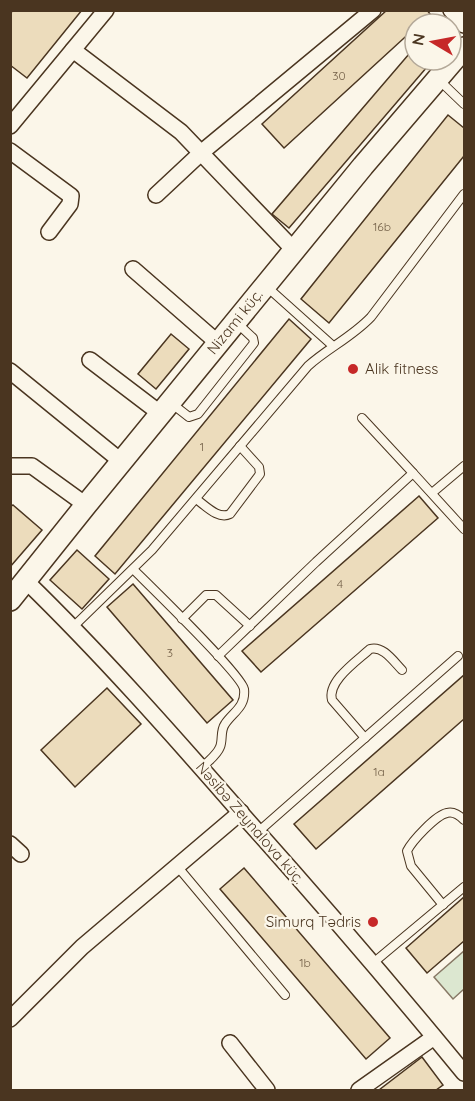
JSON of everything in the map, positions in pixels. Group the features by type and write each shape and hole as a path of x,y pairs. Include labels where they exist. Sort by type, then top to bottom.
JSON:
{"street":[{"path":"10,126 106,10"},
{"path":"156,195 202,152 373,10"},
{"path":"451,10 465,25"},
{"name":"Nizami küç.","path":"10,600 235,321 465,48"},
{"path":"74,50 181,132 294,250"},
{"path":"10,151 71,196 70,204 49,232"},
{"path":"133,269 218,343"},
{"path":"90,360 165,408"},
{"path":"10,371 122,462"},
{"path":"10,466 32,466 86,505"},
{"name":"Nəsibə Zeynalova küç.","path":"26,581 73,627 202,768 373,963 465,1073"},
{"path":"10,1018 82,947 241,812"},
{"path":"359,1090 434,1037"},
{"path":"230,1043 267,1090"}],"lane":[{"path":"437,79 465,104"},
{"path":"73,627 134,570 308,366 359,329 370,317 465,194"},
{"path":"265,285 333,346"},
{"path":"165,408 189,417 194,416 251,349 254,343 253,338 235,321"},
{"path":"362,418 465,529"},
{"path":"196,498 218,515 230,514 260,474 259,467 240,446"},
{"path":"432,493 465,466"},
{"path":"218,656 413,473"},
{"path":"134,570 218,656 244,688 240,709 224,725 219,750 202,768"},
{"path":"182,619 206,595 211,593 250,626"},
{"path":"365,738 332,700 331,694 335,683 370,649 375,648 382,650 402,670"},
{"path":"258,832 458,656"},
{"path":"443,905 411,866 407,858 407,851 412,842 448,812 461,816 465,820"},
{"path":"177,866 285,995"},
{"path":"373,963 465,887"}],"green space":[{"path":"464,951 464,989 453,999 434,977"}],"building":[{"path":"13,10 82,10 27,78 10,65 10,14"},
{"path":"387,10 427,10 428,12 403,12 403,39 284,148 262,124"},
{"path":"403,61 403,72 423,72 289,228 272,214"},
{"path":"448,115 464,128 464,156 329,323 301,299"},
{"path":"289,319 311,339 115,574 95,556"},
{"path":"171,334 189,349 156,389 138,374"},
{"path":"419,496 438,518 261,672 242,651"},
{"path":"13,505 42,530 10,567 10,507"},
{"path":"77,550 109,579 82,609 50,580"},
{"path":"133,584 233,700 207,723 107,607"},
{"path":"464,675 464,719 316,849 294,824"},
{"path":"107,688 141,724 75,787 41,750"},
{"path":"244,868 390,1038 366,1059 220,889"},
{"path":"464,897 464,941 427,973 406,948"},
{"path":"422,1057 443,1085 436,1090 379,1090"}],"place":[{"name":"Alik fitness","path":"353,369"},
{"name":"Simurq Tədris","path":"373,922"}]}
